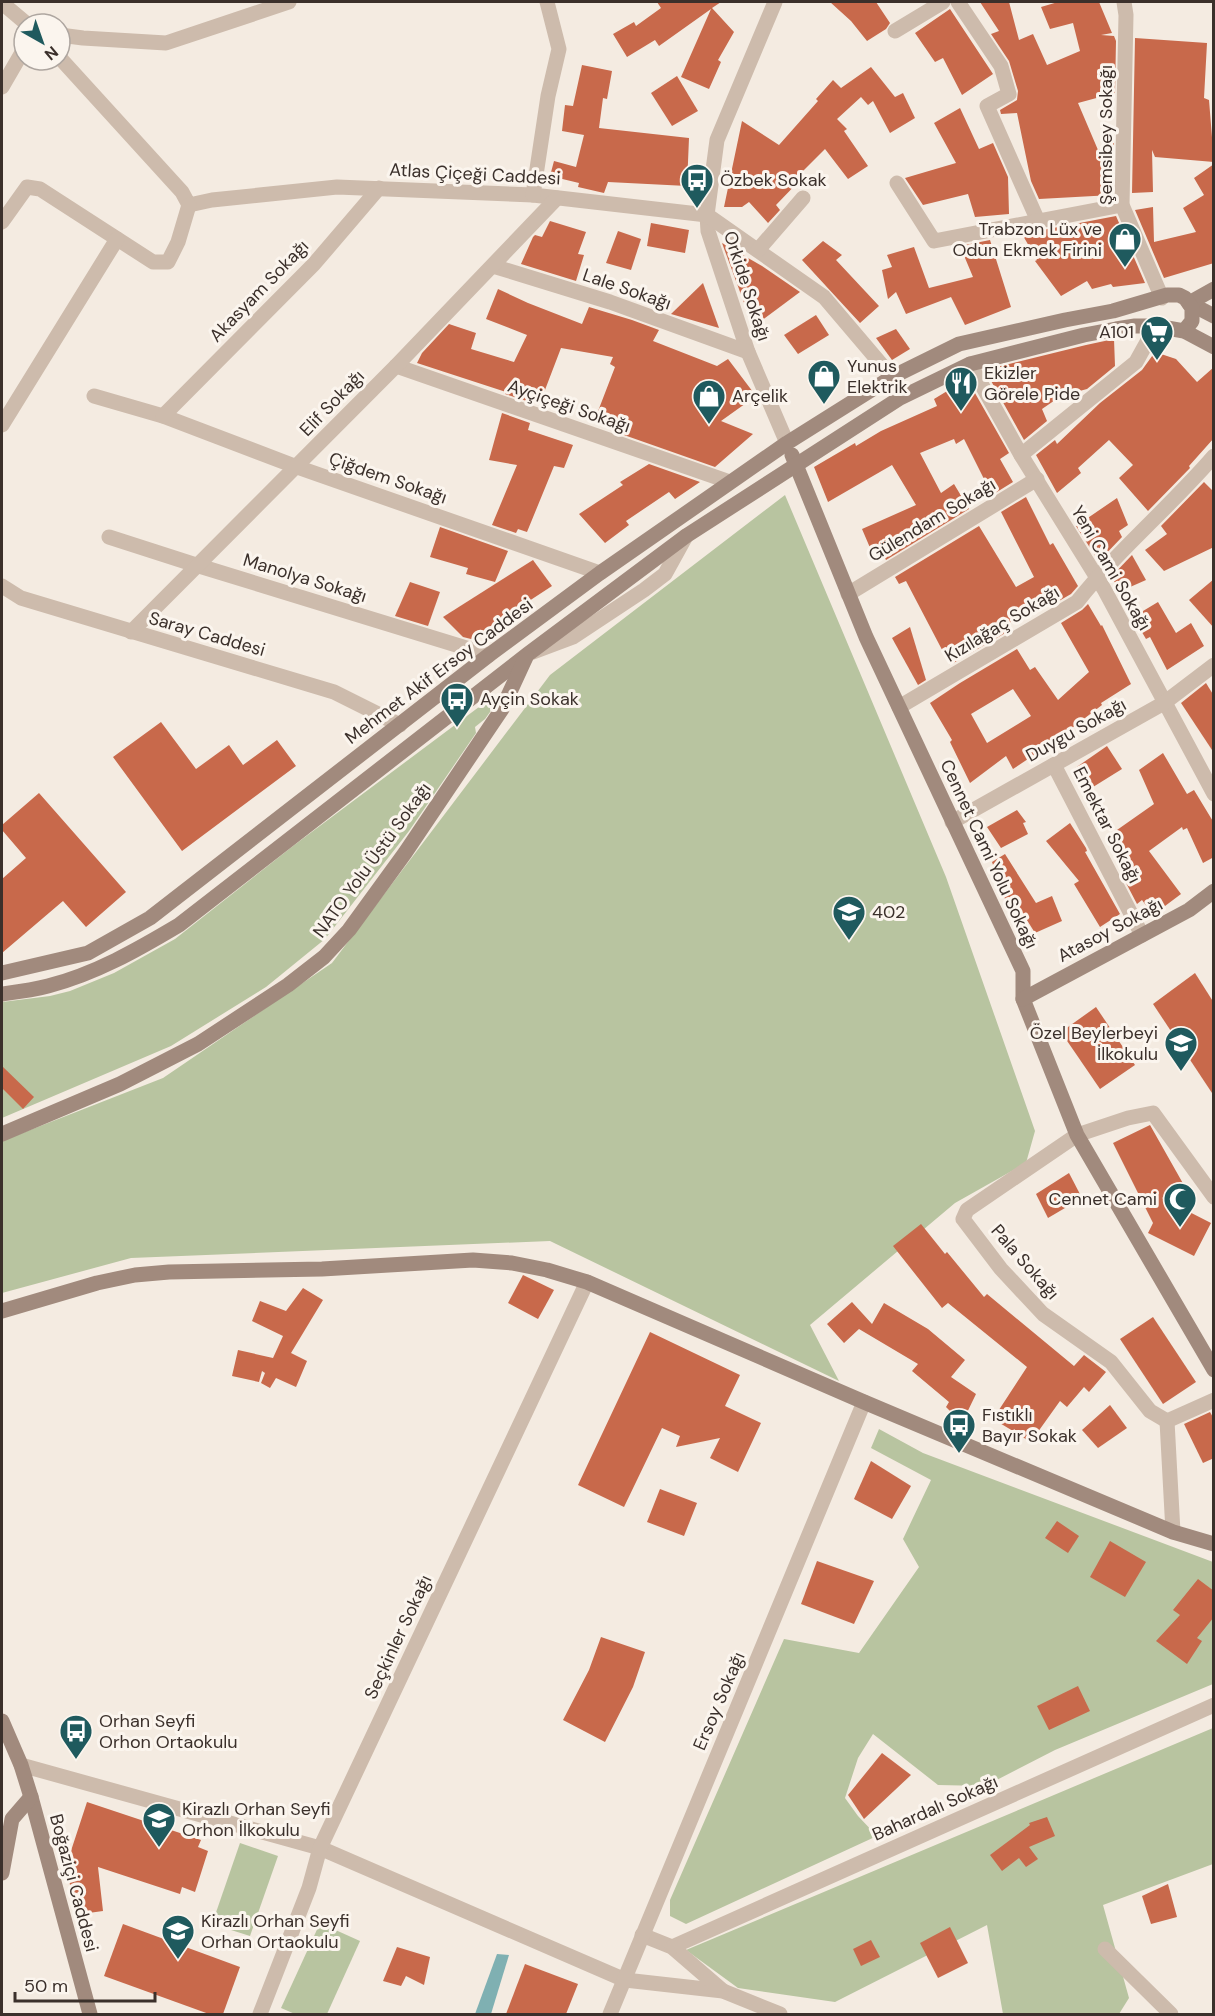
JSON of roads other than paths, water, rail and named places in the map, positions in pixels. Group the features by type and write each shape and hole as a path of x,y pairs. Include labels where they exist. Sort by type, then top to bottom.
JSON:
{"street":[{"path":"72,37 165,43 289,2"},
{"path":"533,195 548,96 559,49 547,2"},
{"name":"Orkide Sokağı","path":"775,2 717,140 708,231 748,352 787,443"},
{"path":"895,31 943,2"},
{"path":"958,2 1001,66 1009,94 987,106 1038,221"},
{"name":"Şemsibey Sokağı","path":"1124,2 1126,15 1122,205 1162,298"},
{"path":"2,87 12,70"},
{"path":"2,222 27,187 40,189 153,262 168,262 178,242 189,206 182,192 72,71"},
{"path":"897,183 934,241 1122,205"},
{"name":"Atlas Çiçeği Caddesi","path":"189,206 212,200 337,187 533,195 708,215 824,297 892,377"},
{"name":"Akasyam Sokağı","path":"163,416 314,264 379,188"},
{"name":"Elif Sokağı","path":"131,632 297,467 557,198"},
{"path":"758,250 803,198"},
{"path":"2,424 117,239"},
{"name":"Lale Sokağı","path":"493,266 610,302 748,352"},
{"path":"1189,303 1214,289"},
{"path":"1156,326 1153,320 1154,308 1167,295 1179,295 1214,316"},
{"name":"Mehmet Akif Ersoy Caddesi","path":"2,973 88,953 150,918 489,655 600,573 787,443 892,377 959,344 1113,311 1162,298"},
{"path":"1184,331 1192,321 1192,308 1189,303"},
{"path":"2,994 46,987 86,974 131,954 179,925 528,654 686,536 900,398 970,364 1084,335 1135,326 1156,326 1184,331 1214,347"},
{"path":"1021,455 1136,362 1156,326"},
{"path":"959,344 970,364"},
{"name":"Yeni Cami Sokağı","path":"970,364 1021,455 1097,577 1214,794"},
{"name":"Ayçiçeği Sokağı","path":"396,366 730,482"},
{"path":"892,377 900,398"},
{"name":"Çiğdem Sokağı","path":"94,396 163,416 297,467 600,573"},
{"name":"Cennet Cami Yolu Sokağı","path":"787,443 848,594 1023,971 1023,999 1077,1136 1214,1370"},
{"name":"Kızılağaç Sokağı","path":"899,707 1077,602 1097,577 1185,490 1214,456"},
{"name":"Gülendam Sokağı","path":"848,594 1037,479"},
{"name":"Manolya Sokağı","path":"109,537 489,655"},
{"name":"Saray Caddesi","path":"2,586 21,598 334,692 400,724"},
{"path":"515,637 528,654"},
{"name":"NATO Yolu Üstü Sokağı","path":"2,1134 120,1084 198,1044 288,985 324,957 349,930 424,825 502,709 528,654"},
{"name":"Duygu Sokağı","path":"952,822 1164,703 1214,664"},
{"path":"400,724 418,740"},
{"name":"Emektar Sokağı","path":"1054,765 1142,935"},
{"name":"Atasoy Sokağı","path":"1023,999 1189,910 1214,891"},
{"path":"1077,1136 1128,1118 1153,1113 1214,1197"},
{"name":"Pala Sokağı","path":"1077,1136 966,1210 963,1219 1001,1269 1043,1314 1112,1362 1150,1411 1167,1421"},
{"path":"2,1311 97,1282 135,1275 170,1272 322,1269 473,1260 512,1263 587,1282 1173,1532 1214,1544"},
{"name":"Seçkinler Sokağı","path":"260,2014 309,1888 321,1848 587,1282"},
{"path":"1173,1532 1167,1421 1214,1400"},
{"name":"Ersoy Sokağı","path":"610,2014 864,1402"},
{"name":"Bahardalı Sokağı","path":"672,1947 1214,1705"},
{"name":"Boğaziçi Caddesi","path":"2,1721 21,1765 31,1797 90,2014"},
{"path":"21,1765 321,1848 625,1980 723,1991 780,2014"},
{"path":"2,1874 7,1818 31,1797"},
{"path":"642,1935 672,1947 723,1991"},
{"path":"1105,1949 1171,2014"}],"water":[{"path":"497,1954 509,1955 491,2014 475,2014"}],"place":[{"name":"Özbek Sokak","path":"697,209"},
{"name":"Trabzon Lüx ve Odun Ekmek Firini","path":"1125,268"},
{"name":"A101","path":"1157,361"},
{"name":"Yunus Elektrik","path":"824,405"},
{"name":"Ekizler Görele Pide","path":"961,412"},
{"name":"Arçelik","path":"709,425"},
{"name":"Ayçin Sokak","path":"457,728"},
{"name":"402","path":"849,941"},
{"name":"Özel Beylerbeyi İlkokulu","path":"1181,1072"},
{"name":"Cennet Cami","path":"1180,1228"},
{"name":"Fıstıklı Bayır Sokak","path":"959,1454"},
{"name":"Orhan Seyfi Orhon Ortaokulu","path":"76,1760"},
{"name":"Kirazlı Orhan Seyfi Orhon İlkokulu","path":"159,1848"},
{"name":"Kirazlı Orhan Seyfi Orhan Ortaokulu","path":"178,1960"}]}
